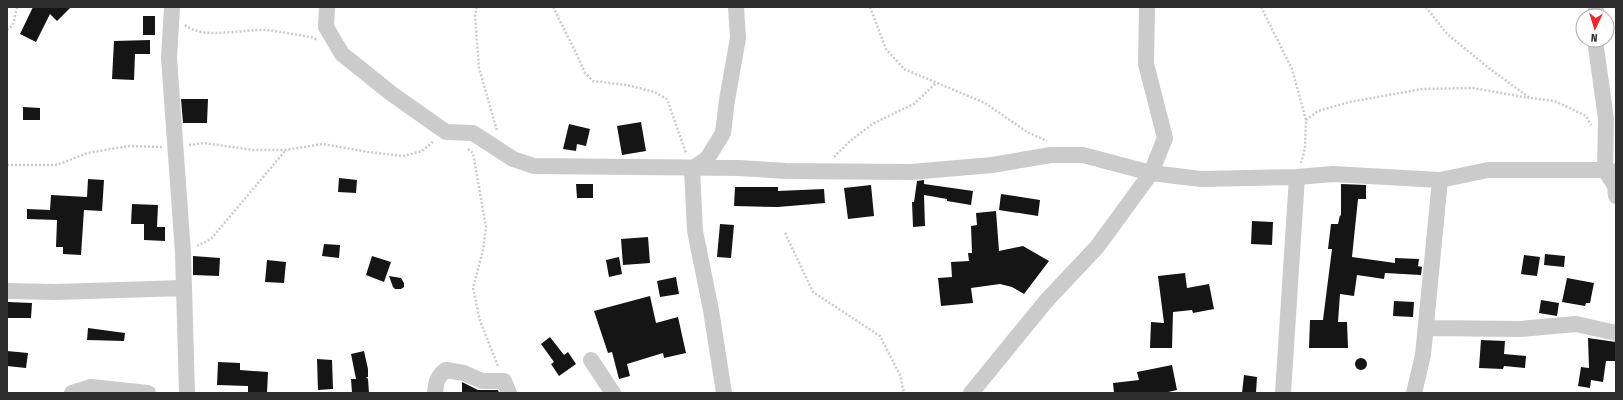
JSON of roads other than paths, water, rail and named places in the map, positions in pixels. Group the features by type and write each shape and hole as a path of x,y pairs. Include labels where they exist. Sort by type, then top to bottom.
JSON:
{"street":[{"path":"327,7 326,27 342,54 392,94 446,132 473,133 513,159 534,166 630,166 692,169 739,168 786,171 911,172 992,165 1051,155 1083,155 1151,173 1201,179 1297,177 1333,174 1440,180 1488,170 1610,171"},
{"path":"692,169 706,160 723,133 738,38 736,7"},
{"path":"971,393 1047,300 1097,247 1151,173 1165,138 1146,64 1147,7"},
{"path":"172,10 169,58 174,147 180,199 183,253 187,393"},
{"path":"1596,48 1606,119 1610,171 1615,186 1616,196"},
{"path":"692,169 695,231 711,310 724,393"},
{"path":"1284,393 1297,177"},
{"path":"1414,393 1423,355 1440,180"},
{"path":"7,291 56,292 184,288"},
{"path":"1426,328 1520,329 1576,324 1616,333"},
{"path":"591,360 613,393"},
{"path":"435,393 439,374 446,370 464,373 507,387"},
{"path":"72,393 91,387 148,393"}]}
